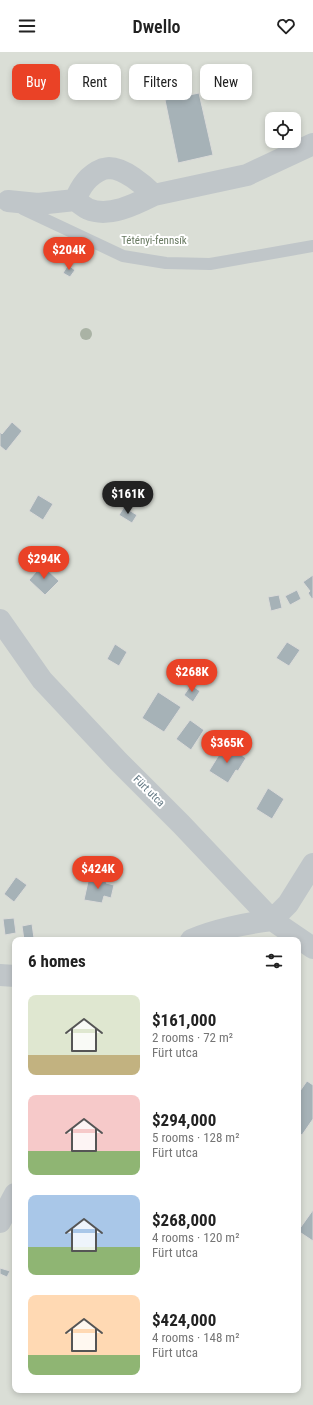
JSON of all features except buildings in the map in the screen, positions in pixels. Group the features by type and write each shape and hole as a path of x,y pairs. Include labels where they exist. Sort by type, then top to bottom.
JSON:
{"street":[{"path":"4,200 38,204 75,200 89,209 103,211 117,210 133,206 154,195 247,175 313,144"},
{"path":"75,200 82,185 95,172 109,167 125,173 135,179 154,195"},
{"name":"Fürt utca","path":"0,620 42,680 272,920 297,937"},
{"path":"200,937 272,920 288,904 313,864"},
{"name":"Fürt utca","path":"301,940 313,948"},
{"path":"0,975 12,976"},
{"path":"0,1222 12,1200"}],"lane":[{"path":"4,200 123,256 166,263 210,264 313,246"}],"green space":[{"name":"Tétényi-fennsík","path":"0,52 313,52 313,1405 0,1405"}]}
